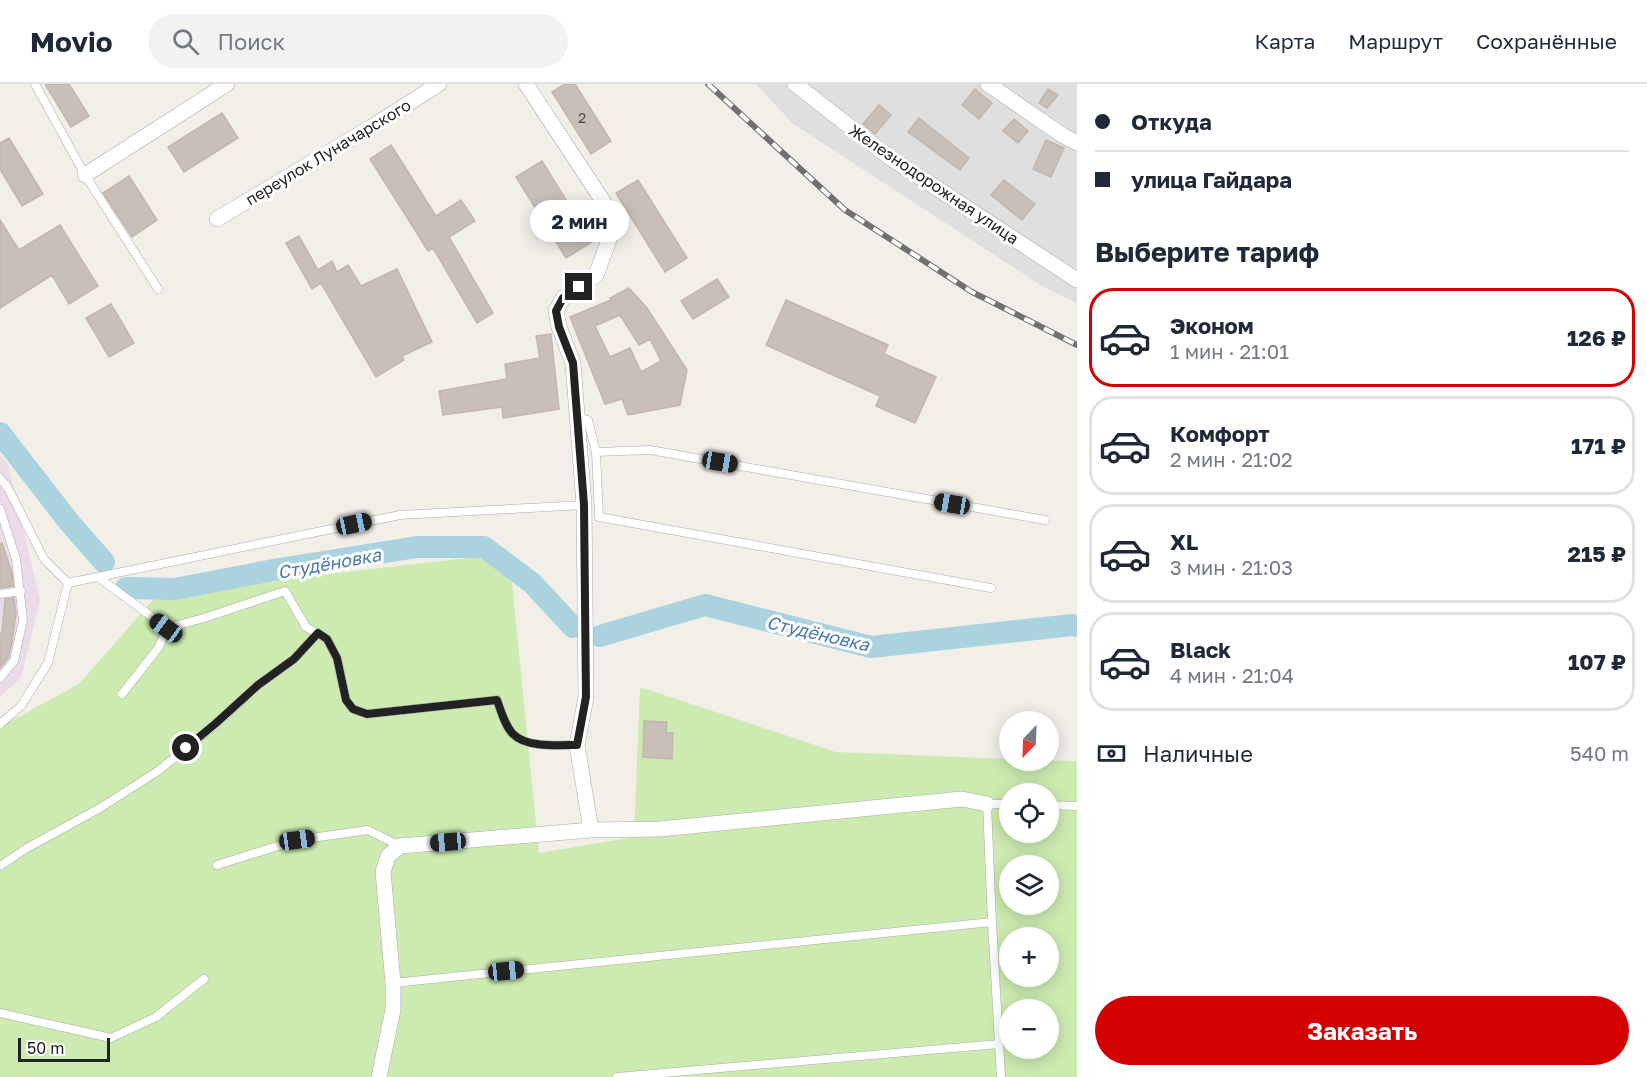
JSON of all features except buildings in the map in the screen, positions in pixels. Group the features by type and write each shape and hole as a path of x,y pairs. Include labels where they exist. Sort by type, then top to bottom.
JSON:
{"street":[{"path":"85,175 227,84"},
{"name":"переулок Луначарского","path":"218,219 439,84"},
{"path":"526,84 614,218 608,243 596,275 563,298 556,311 559,327 573,363 584,505 586,697 577,745 591,830"},
{"name":"Железнодорожная улица","path":"795,84 889,157 1077,280"},
{"path":"988,84 1077,143"},
{"path":"379,1077 393,1010 393,983 383,872 388,856 400,846 591,830 660,830 963,799 987,804"}],"lane":[{"path":"35,84 85,175 158,289"},
{"path":"577,417 588,420 596,452 599,517 991,588"},
{"path":"596,452 650,450 1045,520"},
{"path":"0,478 8,488 44,559 68,583"},
{"path":"68,583 400,515 584,505"},
{"path":"0,509 16,559 23,620 14,661 0,678"},
{"path":"98,577 166,628"},
{"path":"0,724 21,706 48,663 68,583"},
{"path":"0,594 21,591"},
{"path":"166,628 285,591 306,627 327,639 337,658 346,700 353,709 367,714 497,700 514,736 537,745 577,745"},
{"path":"122,694 159,647 166,628"},
{"path":"0,866 27,848 100,808 158,771 258,685 294,659 318,633"},
{"path":"617,1077 999,1044 987,804 999,804"},
{"path":"1059,805 1077,806"},
{"path":"217,865 297,840 368,830 400,846"},
{"path":"393,983 992,922"},
{"path":"0,1013 111,1038 156,1017 204,979"},
{"path":"1000,1059 1001,1077"}],"shaded area":[{"path":"756,84 1077,84 1077,303 1042,286 792,123"},
{"path":"0,455 8,464 40,600 21,678 0,697"}],"green space":[{"path":"509,553 539,853 634,837 640,687 836,752 999,759 999,771 1059,771 1059,761 1077,761 1077,1077 0,1077 0,727 79,684 158,594"}],"waterway":[{"name":"Студёновка","path":"0,433 69,522 104,562"},
{"name":"Студёновка","path":"126,588 175,589 279,569 417,547 484,547 532,583 573,627"},
{"name":"Студёновка","path":"600,636 705,605 871,647 1077,626"}],"railway":[{"path":"708,84 845,210 972,292 1077,345"}],"route":[{"path":"186,748 258,685 294,659 318,633 327,639 337,658 346,700 353,709 367,714 497,700 514,736 537,745 577,745 586,697 584,505 573,363 559,327 556,311 563,298 579,287"}]}
